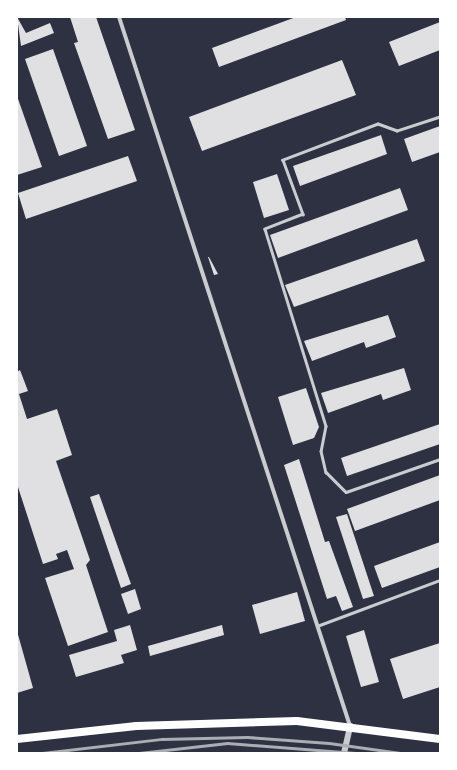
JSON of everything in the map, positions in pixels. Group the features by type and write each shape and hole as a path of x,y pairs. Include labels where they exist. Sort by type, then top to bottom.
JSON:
{"main road":[{"path":"17,738 86,730 218,723 297,721 350,726 440,739"}],"street":[{"path":"119,17 350,726 344,753"}],"lane":[{"path":"440,117 397,131 378,124 283,160 303,214 265,229 326,426 321,451 326,472 346,492 440,460"},
{"path":"317,626 440,580"}],"building":[{"path":"17,17 26,33 50,23 54,33 21,46"},
{"path":"70,17 96,17 135,130 108,139 74,43 78,42"},
{"path":"296,17 345,17 346,20 219,67 212,48"},
{"path":"440,22 440,50 399,66 389,42"},
{"path":"53,49 87,146 59,156 25,59"},
{"path":"342,60 356,95 202,151 189,117"},
{"path":"17,96 42,167 17,175"},
{"path":"440,126 440,152 412,162 404,139"},
{"path":"381,135 387,154 300,186 293,166"},
{"path":"128,156 137,181 26,219 18,193"},
{"path":"277,174 289,210 264,218 253,182"},
{"path":"400,188 408,210 278,258 270,235"},
{"path":"417,239 425,261 294,307 285,285"},
{"path":"209,257 218,274 214,275"},
{"path":"388,315 396,337 366,348 364,342 312,361 304,341"},
{"path":"404,368 411,390 383,400 381,394 328,413 321,393"},
{"path":"20,370 28,391 19,394 27,419 57,409 72,455 56,461 90,560 86,565 108,632 68,646 45,578 74,569 67,550 56,554 58,559 43,564 17,484 17,372"},
{"path":"306,388 319,427 314,438 293,445 278,397"},
{"path":"440,424 440,444 347,476 341,458"},
{"path":"299,459 325,542 329,541 353,607 342,611 336,596 327,599 284,465"},
{"path":"440,475 440,500 355,531 347,509"},
{"path":"99,494 131,584 121,588 90,497"},
{"path":"347,514 374,596 363,599 336,517"},
{"path":"440,542 440,567 382,588 374,566"},
{"path":"135,589 141,609 128,614 121,594"},
{"path":"297,592 305,621 260,634 252,605"},
{"path":"130,625 137,650 121,655 124,663 76,677 69,655 117,641 114,630"},
{"path":"222,625 224,635 150,656 148,646"},
{"path":"364,630 379,682 361,687 346,636"},
{"path":"17,631 33,688 17,693"},
{"path":"440,643 440,687 403,699 390,659"}],"railway":[{"path":"42,753 162,739 247,737 329,743 400,753"},
{"path":"139,753 227,743 356,753"}]}
